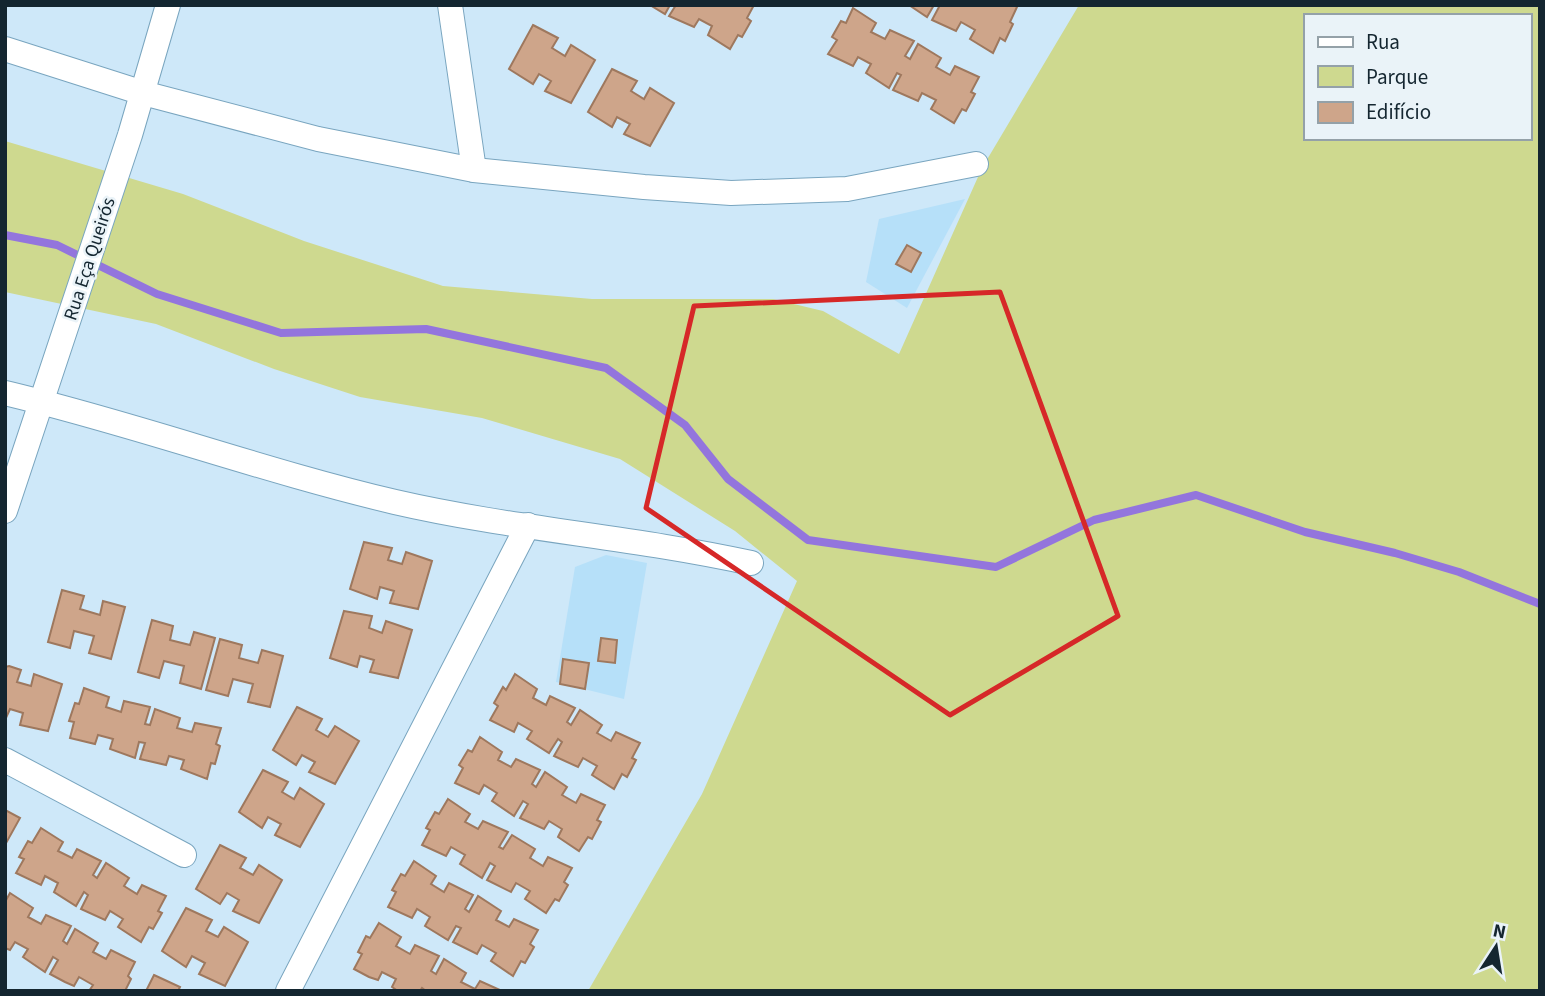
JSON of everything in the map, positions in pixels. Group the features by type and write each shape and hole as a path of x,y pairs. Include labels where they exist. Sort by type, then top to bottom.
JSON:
{"street":[{"name":"Rua Eça Queirós","path":"5,511 130,135 168,5"},
{"path":"450,5 474,170"},
{"path":"5,49 143,93 318,139 474,170 731,193 847,188 976,164"},
{"path":"5,393 396,502 694,550 751,562"},
{"path":"288,991 528,525"},
{"path":"5,760 184,855"}],"highlighted area":[{"path":"1000,292 1118,616 950,715 646,508 694,306"}],"shaded area":[{"path":"965,199 907,308 866,282 879,219"},
{"path":"606,555 647,563 624,699 556,682 575,567"}],"green space":[{"path":"1079,5 1540,5 1540,991 588,991 702,794 797,581 735,531 620,459 482,418 360,397 274,369 156,324 5,292 5,141 183,194 304,241 443,286 592,299 773,299 823,311 899,354 982,168"}],"building":[{"path":"650,5 670,5 665,14"},
{"path":"676,5 754,5 747,18 751,21 742,37 738,35 730,49 708,35 712,26 699,19 694,27 669,16"},
{"path":"909,5 934,5 927,17"},
{"path":"940,5 1017,7 1005,41 1000,38 993,53 970,39 975,30 961,22 956,31 932,20"},
{"path":"853,8 876,23 871,32 885,39 890,30 914,41 905,56 910,59 918,44 941,58 936,67 950,75 955,66 979,77 971,92 975,94 966,111 962,109 954,123 931,109 936,100 922,93 918,101 893,90 901,75 897,73 889,88 866,73 871,64 858,57 853,66 828,54 837,40 832,37 841,21 846,23"},
{"path":"533,25 558,38 552,48 565,56 571,45 595,60 571,103 545,91 551,81 539,74 533,84 509,69"},
{"path":"612,69 637,81 631,91 644,99 650,88 674,103 650,146 624,134 630,124 617,117 612,127 588,112"},
{"path":"907,245 921,253 911,272 896,264"},
{"path":"364,542 392,548 388,560 402,564 406,552 432,561 418,609 390,603 394,591 380,587 377,599 350,589"},
{"path":"62,590 84,596 80,609 100,615 103,601 125,607 111,659 89,653 94,636 74,631 70,648 48,642"},
{"path":"344,611 372,616 369,628 382,633 386,621 412,630 398,678 370,672 374,660 360,656 357,667 330,658"},
{"path":"152,620 173,626 170,640 190,645 194,632 215,638 201,689 180,683 184,666 164,661 159,678 138,672"},
{"path":"601,638 617,640 615,663 598,661"},
{"path":"220,639 242,645 239,658 258,663 262,650 283,656 270,707 248,702 253,684 233,679 228,696 206,690"},
{"path":"563,659 589,663 585,689 560,684"},
{"path":"5,667 21,670 17,682 31,686 34,674 62,684 48,731 20,725 23,713 10,709 5,720"},
{"path":"515,674 537,689 533,698 546,705 550,696 575,708 567,722 571,725 580,710 602,725 597,733 611,741 616,732 640,743 632,758 636,760 627,777 622,774 614,789 592,775 597,766 583,758 578,767 554,756 562,742 558,739 549,753 527,739 532,731 518,723 514,732 490,720 498,706 494,703"},
{"path":"84,688 109,697 106,707 121,712 124,701 150,707 145,724 150,725 155,709 180,718 177,728 192,732 195,723 221,728 216,744 220,746 215,764 211,763 207,779 181,769 184,760 169,756 166,765 140,759 145,743 139,742 135,758 110,749 113,739 98,735 95,744 70,738 74,722 69,721"},
{"path":"297,707 322,719 316,730 328,737 335,726 359,741 335,784 309,772 315,762 302,755 296,765 273,750"},
{"path":"480,737 502,752 498,760 511,767 516,759 540,770 532,784 536,787 545,772 567,787 562,795 576,803 581,794 605,805 597,820 601,822 592,839 588,837 579,851 558,837 562,829 549,821 544,829 520,818 528,804 523,801 514,816 492,801 497,793 484,785 479,794 455,783 463,768 459,765 468,750 472,752"},
{"path":"263,770 288,782 282,792 294,799 300,788 324,804 300,847 275,835 281,824 268,817 262,828 239,812"},
{"path":"448,799 470,814 465,822 478,829 483,821 508,832 499,847 503,849 512,835 535,849 530,858 543,866 548,857 572,868 564,882 568,885 559,901 555,899 546,913 525,899 530,891 516,883 511,892 487,880 495,866 490,863 482,878 460,864 465,855 451,847 446,856 422,845 430,830 426,828 435,812 439,814"},
{"path":"5,810 20,818 5,845"},
{"path":"41,828 63,842 58,851 72,858 77,849 101,861 93,875 97,878 106,863 129,878 124,886 137,894 142,885 166,896 158,911 162,913 153,929 149,927 141,942 118,927 123,919 110,911 105,920 81,909 88,895 84,892 76,906 54,892 58,883 45,876 41,885 16,873 24,859 19,857 28,841 32,843"},
{"path":"220,845 246,858 240,868 253,875 259,865 282,880 259,923 233,911 239,900 227,893 220,904 196,889"},
{"path":"414,861 436,876 431,884 444,892 449,883 473,895 465,909 469,912 478,896 501,911 496,920 509,927 514,919 538,930 530,944 534,947 525,963 521,961 513,976 491,961 496,953 482,945 477,954 453,942 461,928 456,926 448,940 425,926 430,917 417,909 412,918 388,907 396,892 392,890 401,874 405,876"},
{"path":"10,893 33,908 28,917 41,924 46,915 71,926 63,941 67,944 75,929 98,943 93,952 106,959 111,950 135,962 125,991 89,991 93,985 79,977 74,986 50,974 58,960 53,957 45,972 23,957 28,949 15,942 10,950 5,948 5,902"},
{"path":"186,908 212,920 206,931 218,937 224,927 248,942 225,986 199,974 205,963 192,956 186,967 162,951"},
{"path":"379,923 401,937 396,946 410,954 415,945 439,956 431,971 436,974 444,959 466,973 461,982 475,989 480,981 502,991 426,991 422,988 420,991 398,991 392,987 396,979 382,972 378,980 354,969 362,954 358,952 366,936 370,938"},
{"path":"154,975 180,987 178,991 146,991"}],"waterway":[{"path":"5,235 57,245 157,294 281,333 426,329 606,368 685,425 728,479 808,540 996,567 1094,520 1196,495 1305,532 1395,553 1459,572 1540,604"}]}
